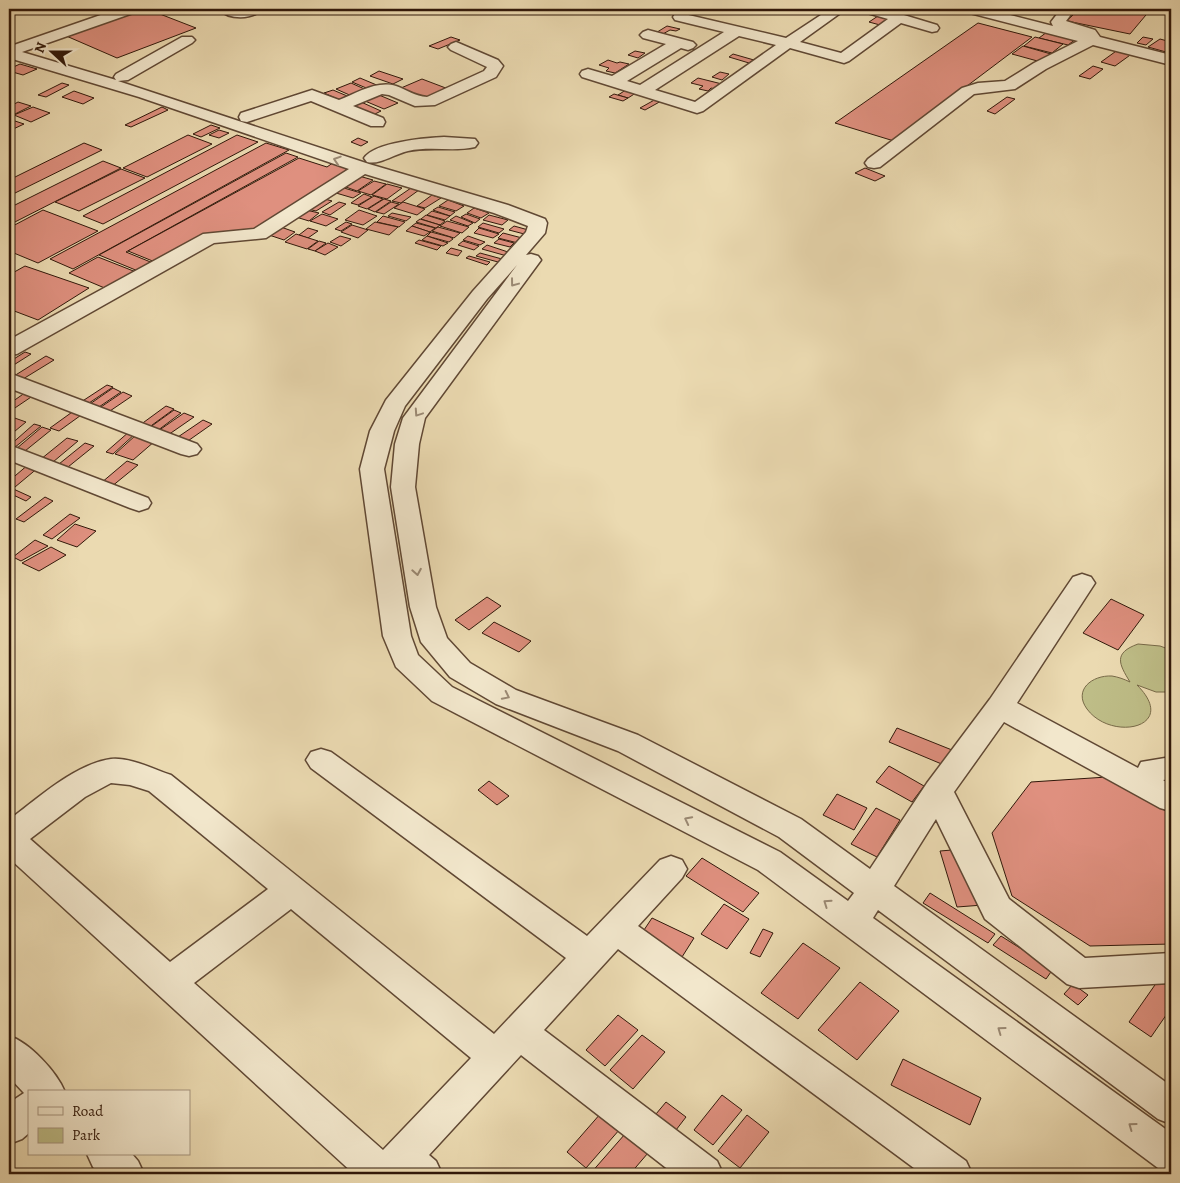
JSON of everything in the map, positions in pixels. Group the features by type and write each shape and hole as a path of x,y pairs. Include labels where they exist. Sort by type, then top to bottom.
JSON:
{"street":[{"path":"12,49 131,9"},
{"path":"226,9 241,14 255,9"},
{"path":"588,74 697,108 839,9"},
{"path":"869,9 932,28"},
{"path":"680,18 738,30 844,58 899,18 920,9"},
{"path":"972,9 1171,60"},
{"path":"1068,9 1058,22 1089,32 1093,36 1091,40"},
{"path":"642,91 738,30"},
{"path":"648,35 706,50"},
{"path":"122,77 187,40"},
{"path":"874,163 968,90 1009,86 1040,66 1091,40"},
{"path":"614,82 680,42"},
{"path":"340,106 380,89 392,90 415,101 429,102 490,74 494,70 495,66 492,63 456,47"},
{"path":"12,49 122,77 247,117 316,146"},
{"path":"12,49 145,94 368,163 538,223 535,233 480,295 394,405 382,431 372,469 397,636 406,660 442,694 768,861 853,921 1171,1155"},
{"path":"247,117 312,95 377,122"},
{"path":"9,350 210,238 259,234 368,163 414,143 441,141 469,143"},
{"path":"368,163 539,214 548,218 552,225 531,260 414,418 407,444 403,487 423,607 435,642 460,670 498,692 636,747 790,828 1171,1107"},
{"path":"9,380 188,449"},
{"path":"9,452 138,503"},
{"path":"853,921 938,791 1004,699 1082,583"},
{"path":"1004,699 1165,772"},
{"path":"1004,699 1171,799"},
{"path":"321,760 590,957"},
{"path":"671,869 508,1044 399,1170 169,983 9,838 94,775 112,771 133,773 160,783 291,890 508,1044 704,1174"},
{"path":"938,791 997,909 1079,974 1171,968"},
{"path":"169,983 291,890"},
{"path":"616,929 953,1174"},
{"path":"9,1052 45,1090"},
{"path":"9,1126 28,1110"},
{"path":"108,1156 125,1174"}],"green space":[{"path":"1138,644 1160,646 1171,650 1171,692 1156,692 1137,685 1148,700 1151,712 1146,720 1137,726 1111,725 1098,719 1087,709 1083,702 1083,690 1092,681 1105,676 1114,676 1130,682 1120,660 1125,651"}],"building":[{"path":"140,9 147,9 196,28 117,58 64,35"},
{"path":"1079,9 1151,9 1130,34 1067,21"},
{"path":"878,16 888,19 880,25 869,22"},
{"path":"978,23 1032,37 894,141 835,123"},
{"path":"667,26 680,29 676,31 670,30 661,35 654,34"},
{"path":"1047,32 1076,39 1068,45 1039,38"},
{"path":"451,37 460,40 438,49 429,46"},
{"path":"1035,37 1063,44 1052,53 1024,46"},
{"path":"1143,37 1153,39 1146,45 1137,43"},
{"path":"1160,39 1171,42 1171,48 1166,52 1148,47"},
{"path":"1023,46 1051,54 1041,62 1012,54"},
{"path":"1119,49 1133,53 1115,66 1101,62"},
{"path":"635,51 645,53 638,58 628,55"},
{"path":"733,54 754,60 749,63 729,57"},
{"path":"608,60 629,64 615,73 606,71 609,68 599,65"},
{"path":"20,64 37,69 23,75 9,71 9,69"},
{"path":"1093,66 1103,69 1090,79 1079,76"},
{"path":"379,71 403,79 393,84 370,76"},
{"path":"720,72 729,74 722,80 712,77"},
{"path":"360,78 379,86 371,90 352,82"},
{"path":"698,78 722,84 708,91 699,89 703,86 691,83"},
{"path":"422,79 451,90 430,100 401,88"},
{"path":"62,83 69,85 46,97 38,95"},
{"path":"351,83 369,91 354,97 336,89"},
{"path":"629,88 639,91 628,98 618,95"},
{"path":"333,90 352,98 344,102 324,93"},
{"path":"74,91 94,98 83,104 62,97"},
{"path":"614,94 628,98 623,101 609,97"},
{"path":"379,95 398,103 384,109 365,101"},
{"path":"1007,97 1015,99 995,114 987,111"},
{"path":"658,98 663,100 645,110 640,108"},
{"path":"18,102 31,106 13,115 9,114 9,107"},
{"path":"361,102 381,111 373,115 353,106"},
{"path":"33,107 50,113 31,122 14,115"},
{"path":"162,107 168,110 131,127 125,125"},
{"path":"9,119 24,124 9,131"},
{"path":"211,125 220,128 201,137 193,134"},
{"path":"219,130 229,133 219,138 209,135"},
{"path":"188,135 212,144 147,177 123,168"},
{"path":"237,135 258,142 103,224 83,216"},
{"path":"358,138 368,142 361,146 351,142"},
{"path":"84,143 102,150 9,196 9,180"},
{"path":"266,143 289,150 73,269 50,259"},
{"path":"286,153 298,157 126,252 153,263 138,271 99,255"},
{"path":"299,158 327,167 334,162 357,168 256,229 207,234 155,262 128,251"},
{"path":"103,161 121,168 9,225 9,208"},
{"path":"865,168 885,176 875,181 855,173"},
{"path":"121,169 145,178 79,211 55,202"},
{"path":"359,176 373,180 357,191 343,186"},
{"path":"374,181 386,184 371,195 358,191"},
{"path":"387,184 402,188 387,199 372,195"},
{"path":"344,188 361,193 353,198 336,193"},
{"path":"411,188 419,190 401,203 392,201"},
{"path":"364,194 372,197 358,205 351,203"},
{"path":"432,195 441,198 425,208 417,206"},
{"path":"374,196 383,199 367,209 358,206"},
{"path":"325,199 332,201 316,211 308,209"},
{"path":"384,199 391,201 375,212 368,209"},
{"path":"448,200 464,206 456,211 439,206"},
{"path":"339,202 346,204 330,215 322,212"},
{"path":"391,202 399,204 384,214 376,212"},
{"path":"403,202 425,209 417,215 394,208"},
{"path":"438,207 455,212 450,216 433,210"},
{"path":"474,208 489,213 481,218 467,213"},
{"path":"43,210 98,231 38,263 9,251 9,228"},
{"path":"306,210 319,213 309,221 296,217"},
{"path":"359,210 377,216 363,225 345,220"},
{"path":"432,211 450,216 445,220 427,215"},
{"path":"392,213 411,217 406,221 388,216"},
{"path":"322,214 338,219 326,226 310,221"},
{"path":"466,214 480,219 475,223 461,217"},
{"path":"426,215 445,221 440,225 421,219"},
{"path":"489,215 508,220 502,225 483,220"},
{"path":"383,216 405,222 399,227 377,222"},
{"path":"456,216 473,223 468,226 450,220"},
{"path":"420,219 440,225 436,228 416,222"},
{"path":"447,221 469,227 462,233 440,226"},
{"path":"346,222 352,224 341,231 335,229"},
{"path":"375,222 398,227 389,235 366,229"},
{"path":"416,223 435,228 430,232 412,226"},
{"path":"483,223 504,229 499,233 478,227"},
{"path":"352,225 368,230 358,238 341,232"},
{"path":"278,226 295,232 284,240 266,234"},
{"path":"412,226 430,232 424,236 406,231"},
{"path":"514,226 532,231 528,235 509,230"},
{"path":"438,227 460,233 454,238 432,231"},
{"path":"308,228 318,231 308,238 299,235"},
{"path":"479,228 499,234 493,238 474,233"},
{"path":"431,232 453,239 449,242 427,236"},
{"path":"503,233 526,239 522,244 498,238"},
{"path":"296,234 318,241 307,249 285,242"},
{"path":"340,236 351,239 341,246 330,242"},
{"path":"427,236 448,243 443,246 422,240"},
{"path":"468,236 485,242 480,245 463,240"},
{"path":"499,239 514,243 510,247 494,243"},
{"path":"419,240 441,246 437,250 415,243"},
{"path":"319,241 326,243 315,251 308,249"},
{"path":"463,241 479,246 474,250 458,245"},
{"path":"328,243 338,247 325,255 315,251"},
{"path":"487,245 511,253 507,256 482,249"},
{"path":"451,248 462,251 458,256 446,253"},
{"path":"480,253 502,259 498,262 476,256"},
{"path":"469,256 490,262 487,265 466,258"},
{"path":"98,257 136,272 107,289 69,273"},
{"path":"25,266 89,288 38,320 9,309 9,275"},
{"path":"25,352 31,354 9,368 9,362"},
{"path":"46,356 54,360 23,379 14,376"},
{"path":"107,385 113,387 86,405 81,402"},
{"path":"113,388 121,392 96,409 87,406"},
{"path":"29,390 37,393 9,412 9,404"},
{"path":"123,392 132,396 107,413 98,409"},
{"path":"166,406 174,409 148,428 140,425"},
{"path":"75,410 84,413 59,431 50,428"},
{"path":"174,410 181,413 157,431 149,428"},
{"path":"184,413 194,417 168,435 158,431"},
{"path":"9,416 26,422 9,436"},
{"path":"203,420 212,424 185,443 175,439"},
{"path":"34,424 41,426 14,448 9,446"},
{"path":"42,427 51,430 25,451 16,449"},
{"path":"130,431 136,433 113,454 106,452"},
{"path":"136,435 155,441 133,460 115,454"},
{"path":"67,438 78,441 53,462 41,459"},
{"path":"85,443 94,446 68,467 59,464"},
{"path":"127,461 138,465 111,487 101,483"},
{"path":"29,464 39,467 15,487 9,484 9,481"},
{"path":"9,487 31,497 26,501 9,493"},
{"path":"45,497 53,501 24,522 16,519"},
{"path":"70,514 80,518 52,539 43,535"},
{"path":"75,524 96,531 77,547 57,540"},
{"path":"35,540 48,546 21,561 13,557"},
{"path":"51,547 66,555 39,571 22,563"},
{"path":"487,597 501,606 469,630 455,620"},
{"path":"1111,599 1144,615 1118,650 1083,633"},
{"path":"494,622 531,641 519,652 482,633"},
{"path":"897,728 952,750 944,765 889,742"},
{"path":"889,766 924,786 912,802 876,782"},
{"path":"1107,777 1171,814 1171,944 1090,946 1012,896 992,833 1031,782"},
{"path":"489,781 509,796 497,805 478,790"},
{"path":"837,794 867,808 854,830 823,815"},
{"path":"876,808 900,820 877,857 851,844"},
{"path":"964,849 983,905 957,907 940,851"},
{"path":"702,858 759,893 743,912 686,876"},
{"path":"930,893 995,934 988,943 923,903"},
{"path":"724,904 749,919 727,949 701,934"},
{"path":"652,918 694,938 682,957 640,936"},
{"path":"763,929 773,933 760,957 750,953"},
{"path":"1001,936 1053,969 1046,979 993,945"},
{"path":"803,943 840,968 798,1019 761,993"},
{"path":"1164,972 1171,977 1171,1008 1151,1037 1129,1022"},
{"path":"860,982 899,1011 857,1060 818,1030"},
{"path":"1073,984 1088,995 1078,1005 1064,994"},
{"path":"618,1015 638,1030 605,1066 586,1050"},
{"path":"642,1035 665,1052 633,1089 610,1070"},
{"path":"903,1059 981,1098 970,1125 891,1085"},
{"path":"722,1095 742,1110 713,1145 694,1130"},
{"path":"666,1102 686,1117 676,1130 656,1114"},
{"path":"601,1113 620,1129 586,1168 567,1152"},
{"path":"747,1115 769,1132 740,1168 718,1151"},
{"path":"625,1134 648,1153 630,1174 590,1174"}]}
